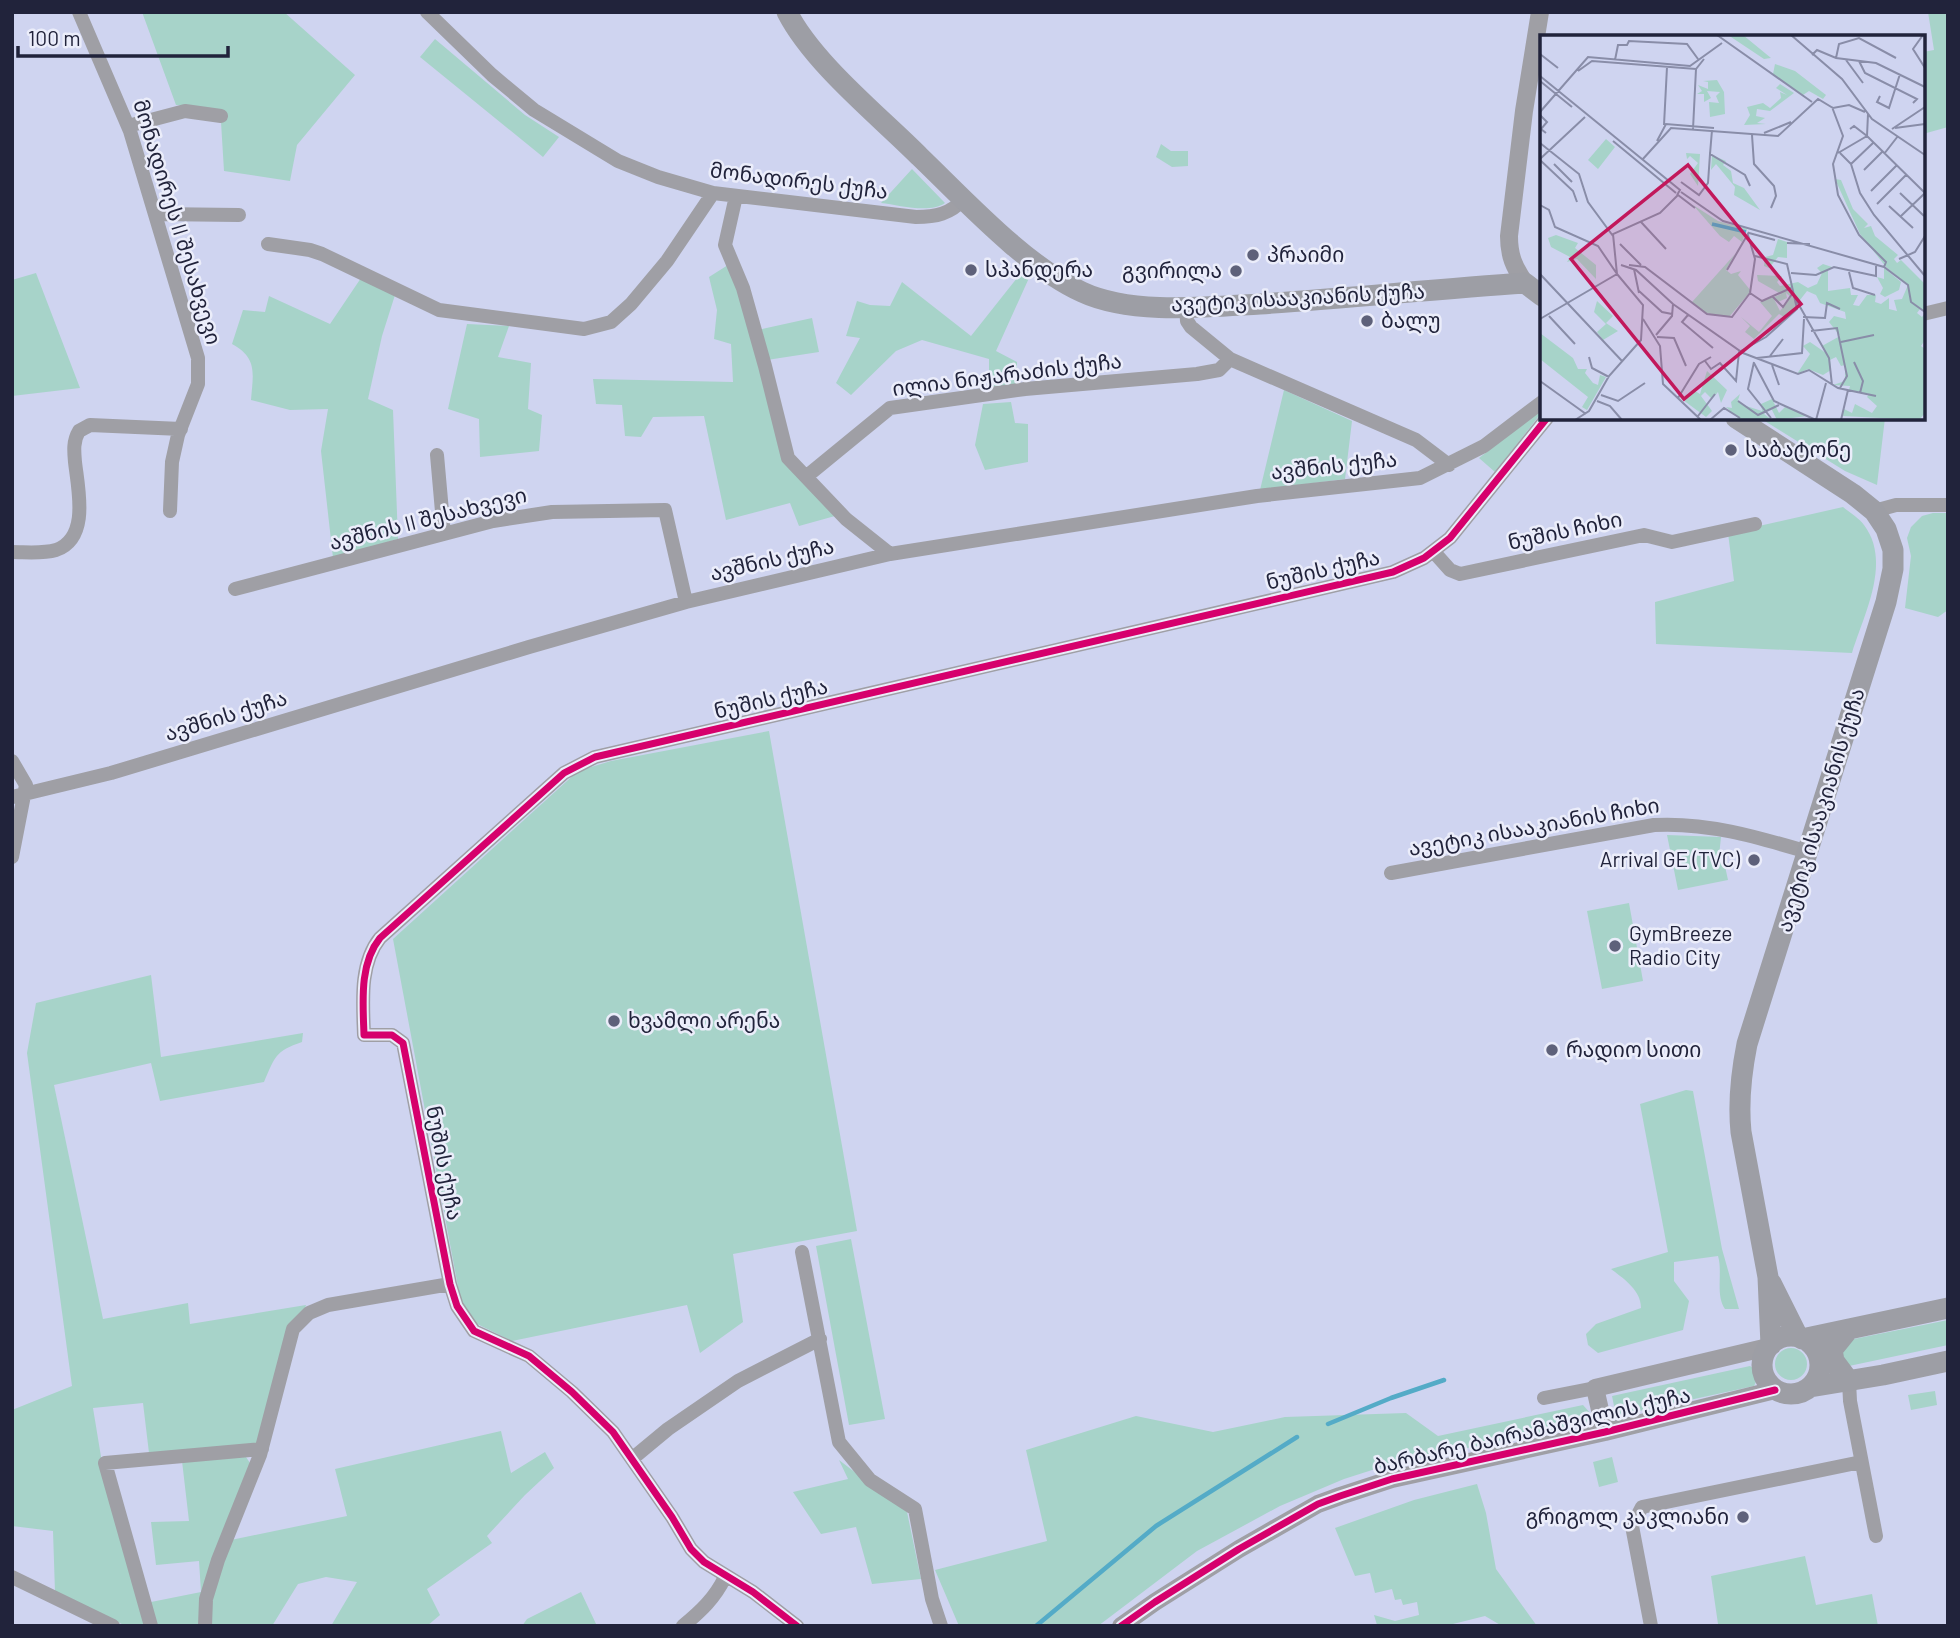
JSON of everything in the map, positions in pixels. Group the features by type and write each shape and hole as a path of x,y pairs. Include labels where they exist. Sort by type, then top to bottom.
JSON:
{"main road":[{"name":"ავეტიკ ისააკიანის ქუჩა","path":"787,12 801,36 823,63 1007,240 1048,271 1082,292 1113,302 1186,308 1536,288"},
{"name":"ავეტიკ ისააკიანის ქუჩა","path":"1738,420 1853,494 1874,511 1886,528 1894,559 1891,582 1747,1044 1740,1088 1741,1132 1768,1277 1770,1346"},
{"name":"ავეტიკ ისააკიანის ქუჩა","path":"1768,1277 1800,1338"},
{"path":"1948,1308 1800,1338 1784,1337 1770,1346 1763,1356 1763,1375 1775,1390 1797,1394 1810,1387 1948,1361"},
{"path":"1849,1329 1832,1350 1835,1361 1849,1381"},
{"path":"1800,1338 1818,1354 1820,1366 1810,1387"}],"street":[{"name":"მონადირეს II შესახვევი","path":"79,12 128,126 198,358 198,384 172,462 170,511"},
{"name":"მონადირეს ქუჩა","path":"427,12 492,75 534,110 561,129 618,161 657,177 713,193 934,218 955,209 964,199"},
{"path":"1536,288 1512,265 1509,236 1524,111 1540,12"},
{"path":"128,126 185,111 221,116"},
{"path":"268,244 322,254 439,310 584,329 611,321 631,304 667,261 713,193"},
{"path":"737,196 725,245 747,301 788,458 846,519 891,554"},
{"path":"155,214 239,215"},
{"path":"1186,308 1187,321 1191,327 1230,359 1416,440 1449,465"},
{"path":"1925,314 1948,308"},
{"name":"ილია ნიჟარაძის ქუჩა","path":"807,476 890,408 1025,389 1197,374 1219,370 1230,359"},
{"name":"ავშნის ქუჩა","path":"18,794 111,773 516,650 686,602 891,554 1257,495 1420,478 1484,446 1540,404"},
{"name":"ნუშის ქუჩა","path":"450,1284 403,1043 392,1035 364,1035 362,996 371,949 564,773 595,757 1393,572 1424,558 1450,538 1545,420"},
{"path":"12,552 46,552 58,549 78,527 80,513 74,446 79,431 90,425 181,429"},
{"path":"438,455 444,534"},
{"path":"1874,511 1895,505 1948,505"},
{"name":"ავშნის II შესახვევი","path":"235,589 493,521 552,512 665,510 686,602"},
{"name":"ნუშის ჩიხი","path":"1433,551 1450,570 1460,574 1644,535 1672,541 1755,524"},
{"path":"12,761 26,785 18,794 12,857"},
{"name":"ავეტიკ ისააკიანის ჩიხი","path":"1391,873 1662,825 1700,825 1808,852"},
{"path":"802,1252 839,1442 870,1480 915,1509 932,1599 941,1626"},
{"path":"205,1626 206,1599 218,1560 236,1521 262,1449 293,1329 309,1313 328,1305 450,1284 457,1306 474,1331 529,1356 613,1432 633,1458 691,1549 704,1562 753,1592 797,1626"},
{"path":"633,1458 668,1429 738,1381 820,1339"},
{"name":"ბარბარე ბაირამაშვილის ქუჩა","path":"1544,1398 1770,1346"},
{"path":"1849,1381 1861,1462 1877,1536"},
{"path":"1595,1388 1605,1432"},
{"name":"ბარბარე ბაირამაშვილის ქუჩა","path":"1121,1626 1239,1549 1329,1500 1392,1479 1605,1432 1775,1390"},
{"path":"151,1626 104,1463 262,1449"},
{"path":"1651,1626 1632,1526 1642,1507 1861,1462"},
{"path":"12,1577 105,1625"},
{"path":"682,1626 705,1608 719,1591 725,1577"}],"green space":[{"path":"142,12 284,12 355,75 297,145 290,181 224,171 221,122 189,106 176,105"},
{"path":"1928,12 1948,12 1948,127 1925,133 1925,52 1934,50"},
{"path":"435,39 525,115 559,137 543,157 420,57"},
{"path":"1161,144 1171,151 1188,151 1188,166 1172,167 1156,157"},
{"path":"912,169 945,203 922,208 881,203"},
{"path":"728,265 739,292 783,458 835,516 799,526 790,503 726,520 704,416 653,417 641,437 625,436 622,405 596,404 593,379 733,382 731,344 714,339 717,310 709,277"},
{"path":"36,273 80,388 12,396 12,280"},
{"path":"1021,273 1029,278 996,351 1017,362 1017,387 989,390 989,359 922,340 896,351 851,395 836,383 860,338 846,336 857,301 890,306 902,282 971,336"},
{"path":"361,278 395,295 382,336 368,399 393,410 398,539 333,558 321,451 328,409 290,410 251,400 253,375 250,361 232,344 243,310 265,312 269,296 330,324"},
{"path":"812,318 819,352 767,360 758,330"},
{"path":"467,324 509,326 498,357 531,363 528,409 542,415 539,451 480,457 479,419 448,409"},
{"path":"1284,390 1352,421 1345,479 1260,490"},
{"path":"1011,402 1015,423 1028,424 1028,462 985,470 975,445 983,404"},
{"path":"1540,411 1540,415 1495,472 1479,458"},
{"path":"1763,420 1885,420 1877,485 1845,471"},
{"path":"1843,507 1864,525 1876,555 1873,588 1852,653 1656,644 1655,602 1734,581 1728,533"},
{"path":"1948,513 1948,610 1938,617 1905,608 1911,556 1907,538 1911,527 1922,516"},
{"name":"ხვამლი არენა","path":"769,731 857,1231 733,1254 743,1322 700,1353 687,1305 512,1341 473,1322 462,1308 393,939 578,771 611,761"},
{"path":"1667,835 1721,837 1719,856 1723,857 1728,880 1678,890"},
{"name":"GymBreeze Radio City","path":"1629,903 1643,981 1602,989 1587,911"},
{"path":"151,975 161,1057 303,1033 302,1042 277,1056 264,1082 160,1101 151,1063 54,1085 103,1319 188,1303 190,1324 306,1305 258,1445 149,1453 143,1403 93,1408 105,1481 146,1626 126,1626 55,1592 53,1531 12,1526 12,1410 72,1386 27,1053 36,1003"},
{"path":"1686,1090 1693,1091 1722,1249 1739,1309 1725,1309 1722,1303 1718,1256 1674,1262 1674,1281 1689,1301 1683,1330 1598,1353 1588,1345 1586,1334 1596,1324 1641,1308 1635,1290 1611,1269 1668,1252 1640,1104"},
{"path":"851,1239 885,1419 849,1425 816,1246"},
{"path":"1948,1320 1948,1345 1849,1366 1841,1362 1844,1341"},
{"path":"1791,1348 1803,1352 1807,1364 1803,1376 1791,1380 1779,1376 1775,1364 1779,1352"},
{"path":"1750,1366 1756,1370 1758,1378 1754,1386 1616,1416 1612,1396"},
{"path":"1935,1391 1937,1405 1911,1410 1908,1395"},
{"path":"1583,1405 1591,1414 1587,1423 1394,1463 1344,1479 1280,1506 1197,1551 1098,1626 959,1626 935,1570 1047,1541 1026,1450 1136,1416 1213,1432 1285,1417 1406,1413 1438,1436"},
{"path":"501,1431 511,1473 545,1452 554,1468 487,1536 492,1543 427,1589 440,1615 427,1626 331,1626 357,1582 326,1577 298,1584 272,1626 208,1626 209,1601 231,1540 347,1516 335,1469"},
{"path":"246,1457 252,1466 199,1626 154,1626 146,1603 201,1592 199,1561 156,1565 151,1522 189,1521 182,1461"},
{"path":"1612,1457 1618,1482 1599,1487 1593,1462"},
{"path":"839,1460 907,1512 921,1579 872,1584 856,1527 821,1534 793,1492 848,1479"},
{"path":"1477,1484 1486,1513 1496,1569 1537,1626 1502,1626 1485,1616 1445,1626 1377,1625 1374,1615 1395,1621 1419,1615 1417,1602 1403,1605 1401,1599 1395,1600 1392,1589 1375,1593 1370,1573 1355,1576 1335,1528 1414,1500"},
{"path":"1805,1556 1816,1605 1872,1594 1878,1626 1718,1624 1711,1576"},
{"path":"581,1592 597,1626 522,1626 527,1619"}],"waterway":[{"path":"1328,1424 1444,1380"},
{"path":"1036,1626 1156,1526 1297,1437"}],"cycle path":[{"path":"797,1626 753,1592 704,1562 691,1549 613,1432 572,1392 529,1356 474,1331 457,1306 450,1284 403,1043 392,1035 364,1035 365,972 373,948 380,938 564,773 595,757 1393,572 1424,558 1450,538 1545,420"},
{"path":"1121,1626 1239,1549 1318,1504 1340,1496 1392,1479 1605,1432 1775,1390"}],"place":[{"name":"პრაიმი","path":"1253,255"},
{"name":"სპანდერა","path":"971,270"},
{"name":"გვირილა","path":"1236,271"},
{"name":"ბალუ","path":"1367,321"},
{"name":"საბატონე","path":"1731,450"},
{"name":"Arrival GE (TVC)","path":"1754,860"},
{"name":"GymBreeze Radio City","path":"1615,946"},
{"name":"ხვამლი არენა","path":"614,1021"},
{"name":"რადიო სითი","path":"1552,1050"},
{"name":"გრიგოლ კაკლიანი","path":"1743,1517"}]}
